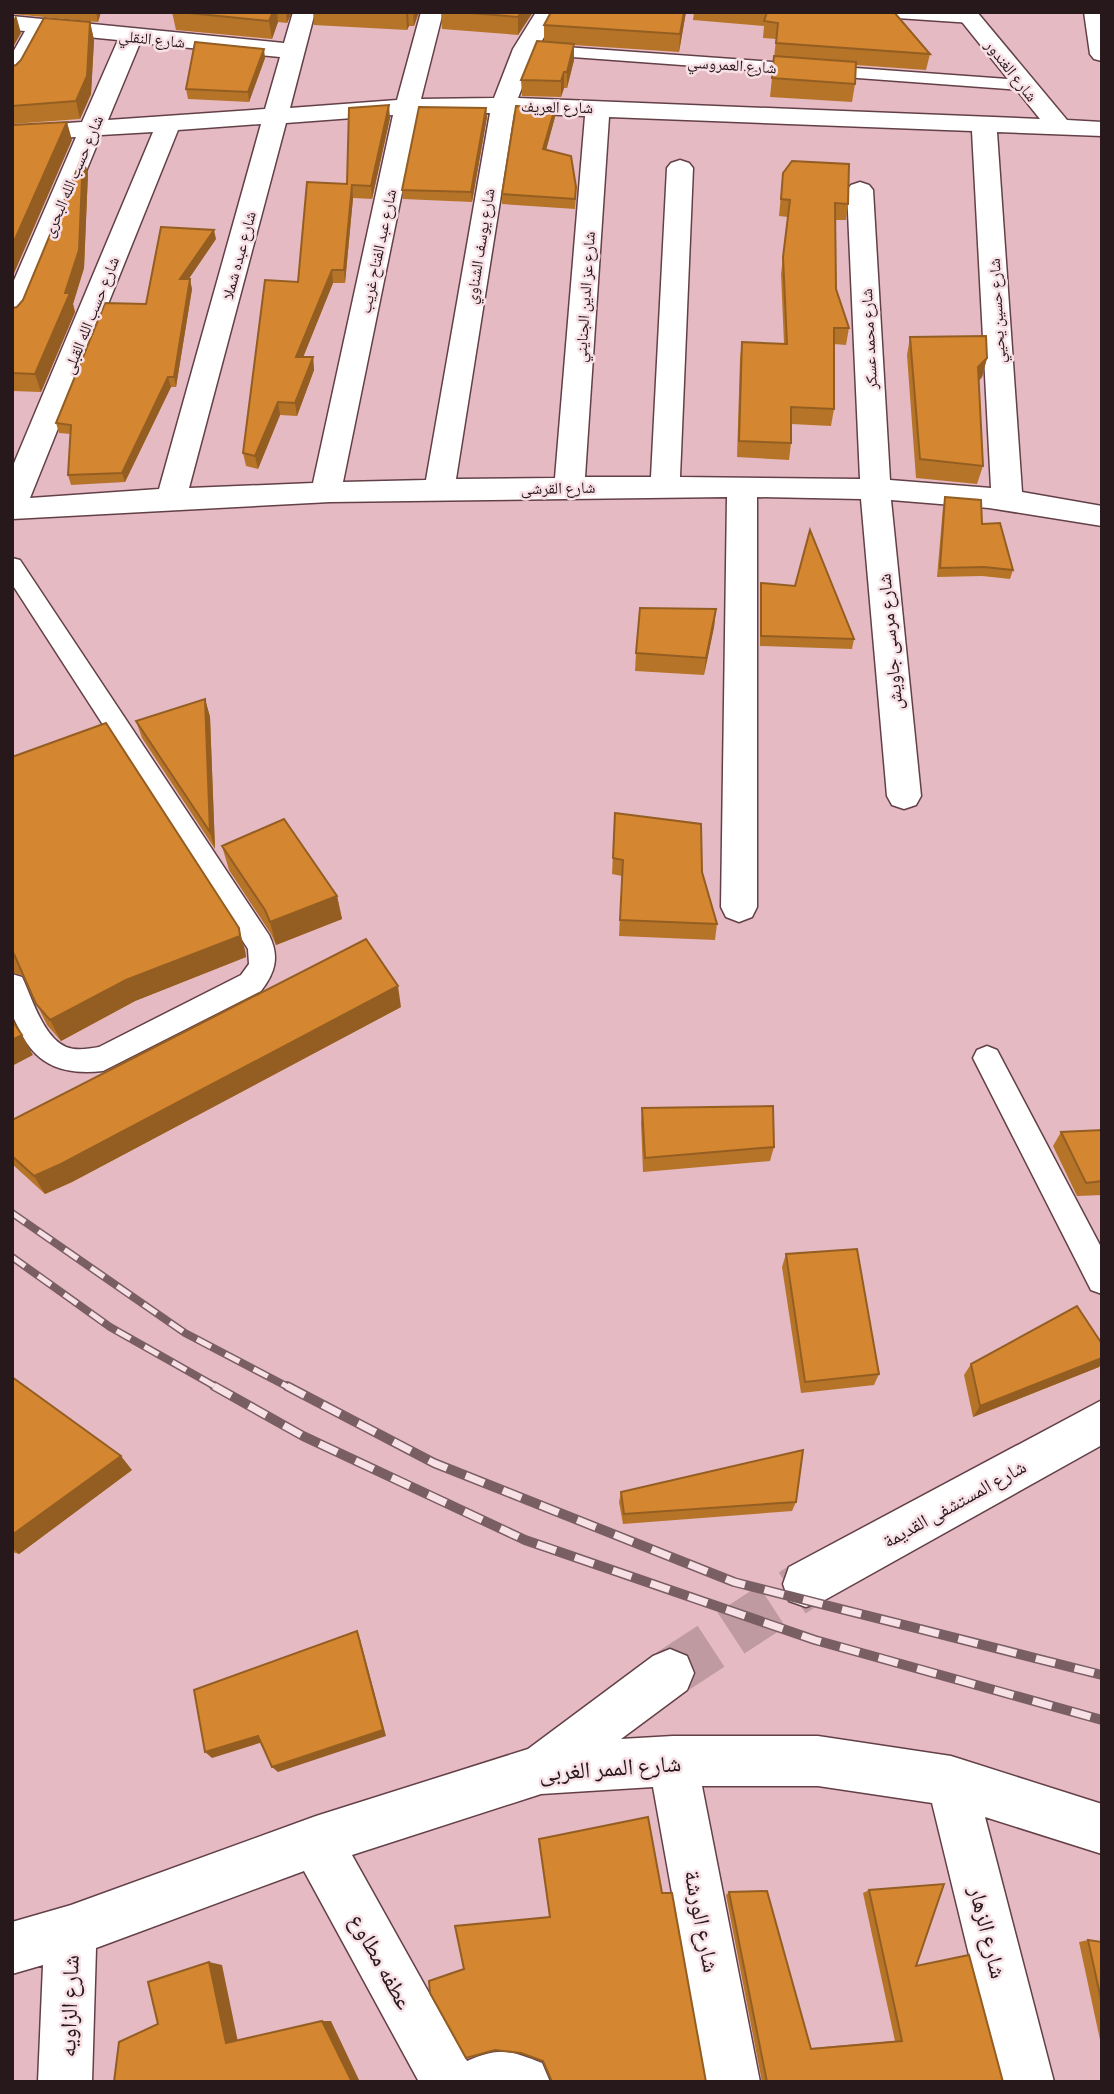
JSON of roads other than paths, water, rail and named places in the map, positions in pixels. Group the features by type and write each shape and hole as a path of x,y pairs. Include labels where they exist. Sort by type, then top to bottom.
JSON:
{"street":[{"name":"شارع عبده شملا","path":"172,497 304,12"},
{"name":"شارع عبد الفتاح غريب","path":"326,492 407,107 432,12"},
{"name":"شارع يوسف الشناوي","path":"439,489 503,106 525,49 548,12"},
{"path":"1095,12 1102,54"},
{"name":"شارع الغندور","path":"968,15 1060,127"},
{"name":"شارع النقلي","path":"12,23 178,31 293,51"},
{"path":"12,76 39,26"},
{"name":"شارع حسب الله البحرى","path":"12,317 92,129 121,27"},
{"name":"شارع العريف","path":"12,134 407,107 503,106 598,107 1102,129"},
{"name":"شارع عز الدين الجنايني","path":"569,487 598,107"},
{"name":"شارع حسين يحيي","path":"984,123 1007,499"},
{"name":"شارع حسب الله القبلى","path":"12,507 168,124"},
{"path":"665,487 680,168"},
{"name":"شارع محمد عسكر","path":"860,190 875,488"},
{"path":"739,907 742,486"},
{"name":"شارع القرشى","path":"12,507 172,497 326,492 742,486 875,488 1007,499 1102,516"},
{"name":"شارع مرسى جاويش","path":"875,488 904,796"},
{"name":"شارع المستشفى القديمة","path":"806,1584 1102,1421"},
{"path":"541,1769 670,1673"},
{"name":"شارع الممر الغربى","path":"12,1948 71,1931 316,1841 541,1769 673,1761 818,1761 951,1782 1102,1829"},
{"name":"شارع الورشة","path":"673,1761 733,2082"},
{"name":"شارع الزهار","path":"951,1782 1027,2082"},
{"name":"عطفه مطاوع","path":"316,1841 449,2082"},
{"name":"شارع الزاويه","path":"65,2082 71,1931"},
{"path":"481,2082 496,2076 512,2077 523,2082"}],"lane":[{"path":"882,12 968,15"},
{"name":"شارع العمروسي","path":"525,49 1023,85"},
{"path":"12,566 253,932 265,957 261,971 251,983 103,1059 85,1062 64,1061 46,1050 12,985"},
{"path":"987,1058 1102,1280"}],"tunnel":[{"path":"670,1673 806,1584"}],"railway":[{"path":"12,1213 185,1333 290,1388"},
{"path":"12,1257 110,1327 218,1388"},
{"path":"214,1386 303,1436 525,1540 815,1640 1102,1720"},
{"path":"287,1386 434,1463 734,1582 1102,1675"}]}
